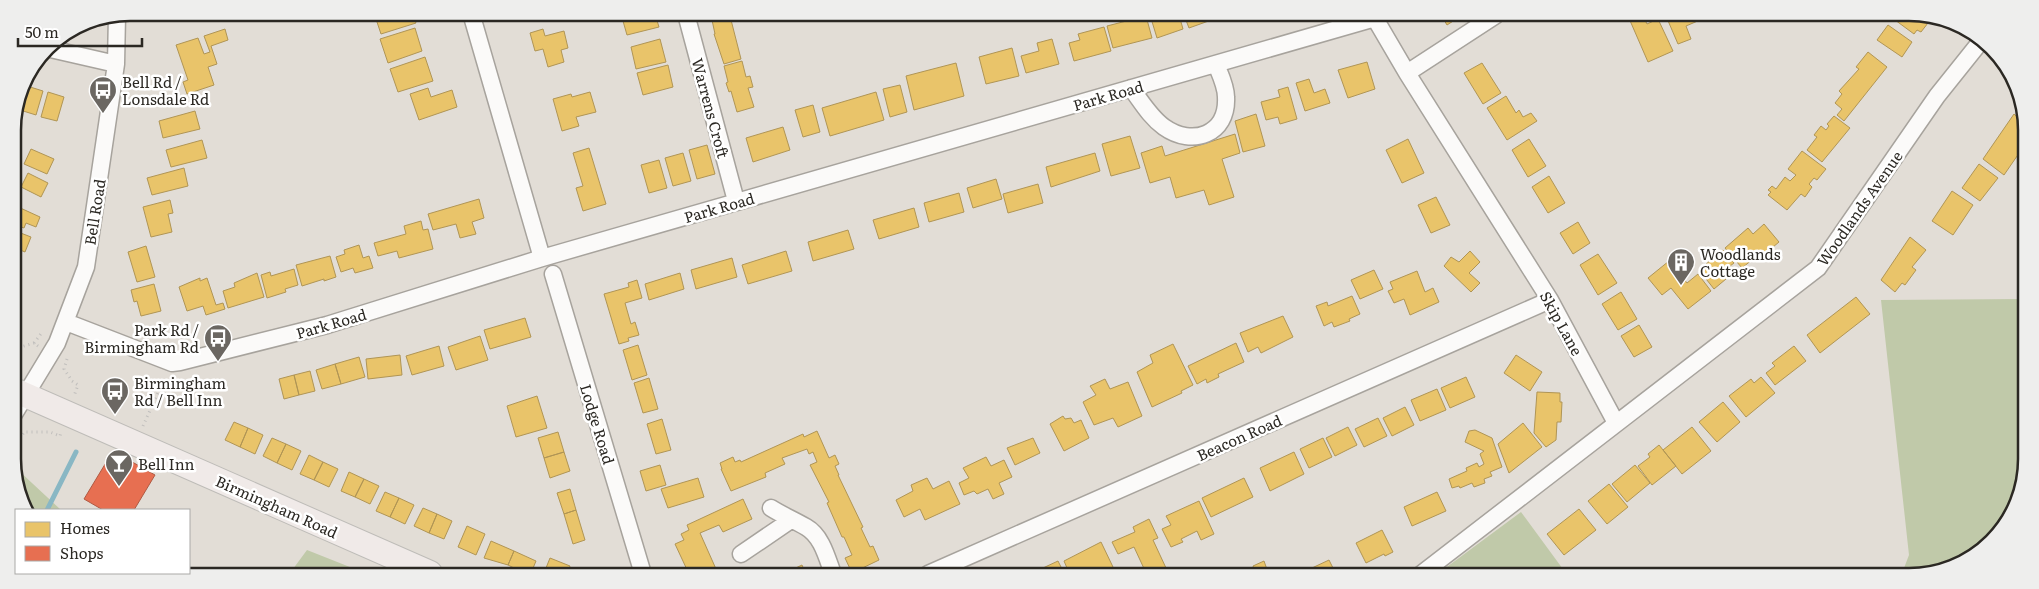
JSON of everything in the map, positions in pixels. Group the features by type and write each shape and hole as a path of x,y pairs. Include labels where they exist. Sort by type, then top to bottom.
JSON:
{"highway":[{"name":"Birmingham Road","path":"21,401 68,413 419,568"}],"street":[{"path":"473,21 542,258"},
{"name":"Warrens Croft","path":"688,21 736,202"},
{"name":"Park Road","path":"172,363 327,325 542,258 1361,21"},
{"name":"Skip Lane","path":"1376,21 1550,300 1616,422"},
{"path":"1407,73 1488,21"},
{"name":"Bell Road","path":"21,395 59,338 86,267 116,64 117,22"},
{"name":"Woodlands Avenue","path":"1616,422 1818,268 1938,96 1977,46"},
{"path":"56,50 116,64"},
{"path":"1132,88 1144,107 1164,127 1177,134 1200,136 1219,126 1224,116 1226,96 1216,64"},
{"name":"Lodge Road","path":"553,274 641,568"},
{"name":"Beacon Road","path":"942,568 1550,300"},
{"path":"66,322 172,363"},
{"path":"1429,568 1616,422"},
{"path":"770,508 807,527 822,545 831,568"},
{"path":"740,554 791,520"}],"path":[{"path":"21,437 24,432 50,432 60,436 78,385 72,381 64,370 68,356 59,338"},
{"path":"21,347 34,344"},
{"path":"135,443 172,363"}],"green space":[{"path":"2018,299 2018,458 2014,487 2003,513 1981,541 1950,559 1923,567 1904,568 1909,555 1881,300"},
{"path":"22,474 60,509 34,509 27,494"},
{"path":"1521,512 1562,568 1445,568"},
{"path":"307,550 352,568 294,568"}],"building: Homes":[{"path":"377,21 415,21 416,23 381,34"},
{"path":"623,21 657,21 659,27 627,35"},
{"path":"712,21 731,21 741,59 724,64"},
{"path":"1126,21 1147,21 1152,38 1113,48 1107,26"},
{"path":"1152,21 1181,21 1183,29 1157,38"},
{"path":"1186,21 1209,21 1189,28"},
{"path":"1445,21 1453,21 1447,25"},
{"path":"1630,21 1646,21 1647,24 1659,21 1673,51 1648,62"},
{"path":"1668,21 1698,21 1686,26 1691,39 1678,44"},
{"path":"1896,21 1928,23 1921,32 1917,30 1914,34"},
{"path":"1888,25 1912,42 1902,57 1877,40"},
{"path":"1104,27 1111,51 1074,61 1069,43 1080,40 1078,34"},
{"path":"415,28 422,51 388,63 380,39"},
{"path":"225,29 228,40 211,46 217,64 208,67 214,85 187,94 183,82 188,80 176,45 198,38 204,54 210,52 204,36"},
{"path":"543,29 545,36 564,31 568,48 561,50 564,62 548,67 543,49 535,51 530,33"},
{"path":"660,39 666,62 636,69 631,47"},
{"path":"1052,39 1059,64 1026,73 1021,56 1039,51 1037,43"},
{"path":"1012,48 1019,76 986,84 979,57"},
{"path":"1868,52 1887,67 1844,121 1837,115 1842,109 1835,103 1842,94 1839,91 1859,69 1856,67"},
{"path":"425,57 433,81 398,92 390,69"},
{"path":"742,61 746,77 750,76 753,87 748,88 754,107 737,112 731,91 729,92 726,83 728,82 724,66"},
{"path":"1367,62 1375,89 1348,98 1338,70"},
{"path":"956,63 964,96 914,110 906,76"},
{"path":"1482,63 1501,93 1483,104 1464,73"},
{"path":"668,65 673,87 643,95 637,73"},
{"path":"1309,79 1314,93 1325,89 1330,103 1305,111 1296,83"},
{"path":"900,85 907,112 890,117 883,89"},
{"path":"31,87 43,91 36,115 23,111"},
{"path":"1288,87 1297,119 1280,124 1278,117 1266,120 1261,102 1280,97 1278,90"},
{"path":"428,88 431,97 452,90 457,107 419,120 410,94"},
{"path":"48,92 64,97 57,121 41,117"},
{"path":"590,92 596,112 576,117 579,126 562,131 553,99 571,94 572,97"},
{"path":"876,92 884,120 830,136 822,108"},
{"path":"1506,96 1516,113 1519,110 1523,117 1531,113 1537,121 1507,140 1487,108"},
{"path":"813,105 820,132 803,137 795,110"},
{"path":"195,111 200,129 163,138 159,121"},
{"path":"1256,114 1265,146 1243,152 1235,121"},
{"path":"2014,114 2017,117 2018,123 2018,155 2004,175 1983,159"},
{"path":"1834,116 1850,128 1822,162 1807,150 1817,137 1814,135 1821,126 1826,130 1829,126 1827,124"},
{"path":"783,127 790,150 753,162 746,138"},
{"path":"1235,134 1240,153 1222,159 1234,197 1209,205 1204,190 1176,198 1170,177 1150,183 1141,153 1162,146 1165,156"},
{"path":"1130,136 1140,168 1111,176 1102,144"},
{"path":"1408,139 1424,173 1402,183 1386,150"},
{"path":"1529,139 1546,166 1528,177 1512,150"},
{"path":"202,140 207,158 171,167 166,150"},
{"path":"707,145 715,174 697,179 689,150"},
{"path":"589,148 606,204 583,211 576,188 583,186 573,153"},
{"path":"31,149 54,159 47,174 24,164"},
{"path":"1802,151 1826,169 1817,180 1814,178 1809,184 1812,187 1805,197 1801,194 1787,210 1768,195 1771,192 1768,190 1772,186 1776,189 1785,177 1790,181 1796,175 1788,169"},
{"path":"683,153 691,181 673,186 665,158"},
{"path":"1095,153 1100,171 1051,187 1046,167"},
{"path":"659,160 667,188 649,193 641,165"},
{"path":"1979,164 1998,178 1980,201 1962,188"},
{"path":"184,168 188,186 152,195 147,178"},
{"path":"28,173 48,183 41,197 21,187"},
{"path":"1549,176 1565,203 1548,213 1532,187"},
{"path":"996,179 1002,199 973,208 967,188"},
{"path":"1038,184 1043,203 1008,213 1003,194"},
{"path":"1952,191 1973,205 1953,235 1932,221"},
{"path":"959,193 964,212 929,222 924,203"},
{"path":"1436,197 1450,225 1431,233 1418,205"},
{"path":"479,199 484,218 472,222 476,234 460,238 456,224 433,230 428,214"},
{"path":"170,200 173,213 168,214 172,232 151,237 143,207"},
{"path":"21,208 40,217 36,227 26,223 24,228 21,227"},
{"path":"914,208 919,227 879,239 873,220"},
{"path":"421,221 423,230 428,229 433,249 399,258 397,251 378,256 374,243 406,234 404,226"},
{"path":"1578,222 1590,243 1573,254 1560,233"},
{"path":"1764,224 1779,242 1755,262 1753,259 1742,268 1725,248 1748,228 1753,234"},
{"path":"848,230 854,249 813,261 808,242"},
{"path":"21,233 31,237 25,252 21,250"},
{"path":"1910,237 1926,250 1912,267 1916,270 1905,285 1902,283 1895,292 1881,280"},
{"path":"359,245 363,258 369,256 373,268 355,273 353,268 341,272 336,257 345,254 344,250"},
{"path":"146,246 155,277 137,282 128,252"},
{"path":"1723,250 1734,263 1730,266 1733,270 1714,289 1699,270"},
{"path":"786,251 792,271 748,284 742,265"},
{"path":"1470,251 1480,262 1469,273 1480,283 1471,292 1444,266 1451,257 1459,262"},
{"path":"1598,254 1617,283 1598,295 1580,265"},
{"path":"330,256 336,277 302,286 296,265"},
{"path":"732,258 737,277 696,289 691,270"},
{"name":"Woodlands Cottage","path":"1669,261 1687,283 1698,274 1711,291 1688,309 1671,288 1662,295 1648,278"},
{"path":"294,269 298,285 285,289 286,292 267,298 261,275 270,272 271,276"},
{"path":"1374,270 1383,289 1360,299 1351,280"},
{"path":"1417,271 1425,292 1433,288 1439,302 1410,315 1404,299 1394,303 1388,291 1393,289 1390,282"},
{"path":"257,273 264,297 228,308 223,291 235,287 234,283"},
{"path":"680,273 684,289 649,300 645,284"},
{"path":"200,278 200,281 207,278 216,305 223,303 225,309 206,315 203,306 187,311 179,287"},
{"path":"637,280 642,298 625,303 631,324 635,322 639,335 628,338 629,341 619,344 604,294 629,287 628,283"},
{"path":"154,284 161,311 141,316 137,301 134,302 131,290"},
{"path":"1621,292 1637,319 1618,330 1602,304"},
{"path":"1352,296 1360,314 1349,319 1350,321 1334,327 1332,322 1324,326 1316,306 1327,302 1328,306"},
{"path":"1856,297 1870,314 1820,353 1807,335"},
{"path":"1283,316 1293,337 1261,353 1258,347 1248,352 1240,333"},
{"path":"525,318 531,337 490,349 484,330"},
{"path":"1639,325 1652,347 1634,357 1621,336"},
{"path":"480,336 488,360 456,370 448,347"},
{"path":"1236,343 1244,362 1218,374 1219,377 1207,383 1206,379 1197,384 1188,366"},
{"path":"1173,344 1193,385 1181,391 1182,393 1152,407 1137,372 1153,363 1150,355"},
{"path":"638,345 647,375 632,380 623,350"},
{"path":"439,346 444,366 412,375 406,356"},
{"path":"1794,346 1806,361 1775,385 1766,373 1775,366 1772,363"},
{"path":"400,355 402,375 368,379 366,359"},
{"path":"1516,355 1542,372 1530,391 1504,373"},
{"path":"359,357 365,377 341,384 335,364"},
{"path":"335,364 341,384 322,389 316,370"},
{"path":"310,371 315,391 299,395 294,375"},
{"path":"294,375 299,395 284,399 279,379"},
{"path":"1466,377 1475,397 1450,408 1441,388"},
{"path":"1761,377 1775,393 1746,417 1729,396 1751,379 1754,383"},
{"path":"649,378 658,409 643,413 634,383"},
{"path":"1105,379 1110,389 1128,382 1142,416 1118,427 1113,418 1094,425 1083,402 1096,395 1090,386"},
{"path":"1437,389 1446,410 1420,421 1411,400"},
{"path":"1537,392 1560,393 1560,402 1562,402 1561,422 1557,422 1556,440 1546,447 1534,433"},
{"path":"537,396 547,428 516,437 507,406"},
{"path":"1723,402 1740,422 1717,442 1699,422"},
{"path":"1405,407 1414,425 1392,436 1383,418"},
{"path":"1063,416 1065,419 1071,418 1074,423 1081,420 1089,438 1064,451 1050,424"},
{"path":"1378,418 1387,436 1364,447 1355,429"},
{"path":"662,419 671,450 656,454 647,424"},
{"path":"234,422 248,428 240,447 225,440"},
{"path":"1523,423 1542,447 1509,473 1498,444"},
{"path":"1348,427 1357,445 1335,456 1326,438"},
{"path":"1692,427 1711,451 1682,474 1663,450"},
{"path":"248,428 263,435 255,454 240,447"},
{"path":"1475,430 1492,438 1502,467 1490,472 1492,476 1484,479 1485,483 1474,487 1472,483 1460,488 1459,486 1452,488 1449,479 1467,471 1466,468 1477,463 1479,467 1484,464 1480,454 1484,451 1465,442 1469,431"},
{"path":"817,431 829,458 835,455 839,464 835,466 838,475 863,527 861,528 870,547 873,546 879,560 862,568 850,568 845,558 852,555 827,503 829,502 810,465 817,462 813,452 809,454 807,449 782,458 785,464 765,473 766,477 731,491 720,463 733,457 735,462 740,460 741,462 803,434 804,437"},
{"path":"558,432 564,452 544,458 538,438"},
{"path":"272,438 286,444 277,463 263,456"},
{"path":"1033,438 1040,453 1015,465 1007,448"},
{"path":"1323,438 1332,457 1309,468 1300,449"},
{"path":"286,444 301,451 292,470 277,463"},
{"path":"1659,445 1676,466 1652,485 1638,466 1650,457 1648,454"},
{"path":"564,452 570,471 550,478 544,458"},
{"path":"1294,452 1304,474 1270,491 1260,468"},
{"path":"309,455 323,462 314,480 300,474"},
{"path":"986,457 991,466 1004,460 1012,477 999,483 1004,494 993,499 988,489 977,494 974,491 964,495 959,483 969,478 963,468"},
{"path":"323,462 338,469 329,487 314,480"},
{"path":"660,465 666,485 646,491 640,471"},
{"path":"1635,465 1650,483 1627,502 1612,484"},
{"path":"349,472 364,479 355,497 341,491"},
{"path":"698,478 704,497 668,508 661,489"},
{"path":"927,478 933,489 949,481 960,504 925,520 920,509 904,517 896,500 913,491 911,485"},
{"path":"1244,478 1253,497 1211,517 1202,498"},
{"path":"364,479 379,486 370,504 355,497"},
{"path":"1609,484 1628,507 1607,524 1588,501"},
{"path":"570,489 576,510 564,514 557,493"},
{"path":"385,492 399,498 390,517 376,511"},
{"path":"1437,492 1446,511 1412,526 1404,507"},
{"path":"399,498 414,505 405,524 390,517"},
{"path":"743,499 752,519 723,532 719,525 700,533 716,568 686,568 675,544 684,540 681,534 689,530 687,525"},
{"path":"1199,501 1214,534 1201,540 1197,531 1181,539 1183,542 1171,547 1162,529 1171,525 1166,516"},
{"path":"423,508 437,514 429,533 414,526"},
{"path":"1579,509 1596,530 1564,555 1547,534"},
{"path":"576,510 585,540 573,544 564,514"},
{"path":"437,514 452,521 444,539 429,533"},
{"path":"1149,519 1158,538 1153,540 1166,568 1144,568 1134,547 1118,554 1112,542 1135,532 1133,527"},
{"path":"467,526 485,534 476,555 458,547"},
{"path":"1382,530 1393,552 1385,556 1384,554 1366,563 1356,543"},
{"path":"491,541 514,551 508,565 484,558"},
{"path":"1101,542 1113,567 1067,568 1064,561"},
{"path":"514,551 536,561 533,568 514,568 508,565"},
{"path":"550,558 570,566 569,568 546,568"},
{"path":"1329,560 1333,568 1312,568"},
{"path":"1058,561 1062,568 1043,568"},
{"path":"1264,561 1266,568 1254,568 1253,566"}],"building: Shops":[{"name":"Bell Inn","path":"113,451 155,475 135,509 101,509 84,499"}],"waterway":[{"path":"48,509 76,452"}],"place":[{"name":"Bell Rd / Lonsdale Rd","path":"103,114"},
{"name":"Woodlands Cottage","path":"1681,286"},
{"name":"Park Rd / Birmingham Rd","path":"218,362"},
{"name":"Birmingham Rd / Bell Inn","path":"115,415"},
{"name":"Bell Inn","path":"119,487"}]}
